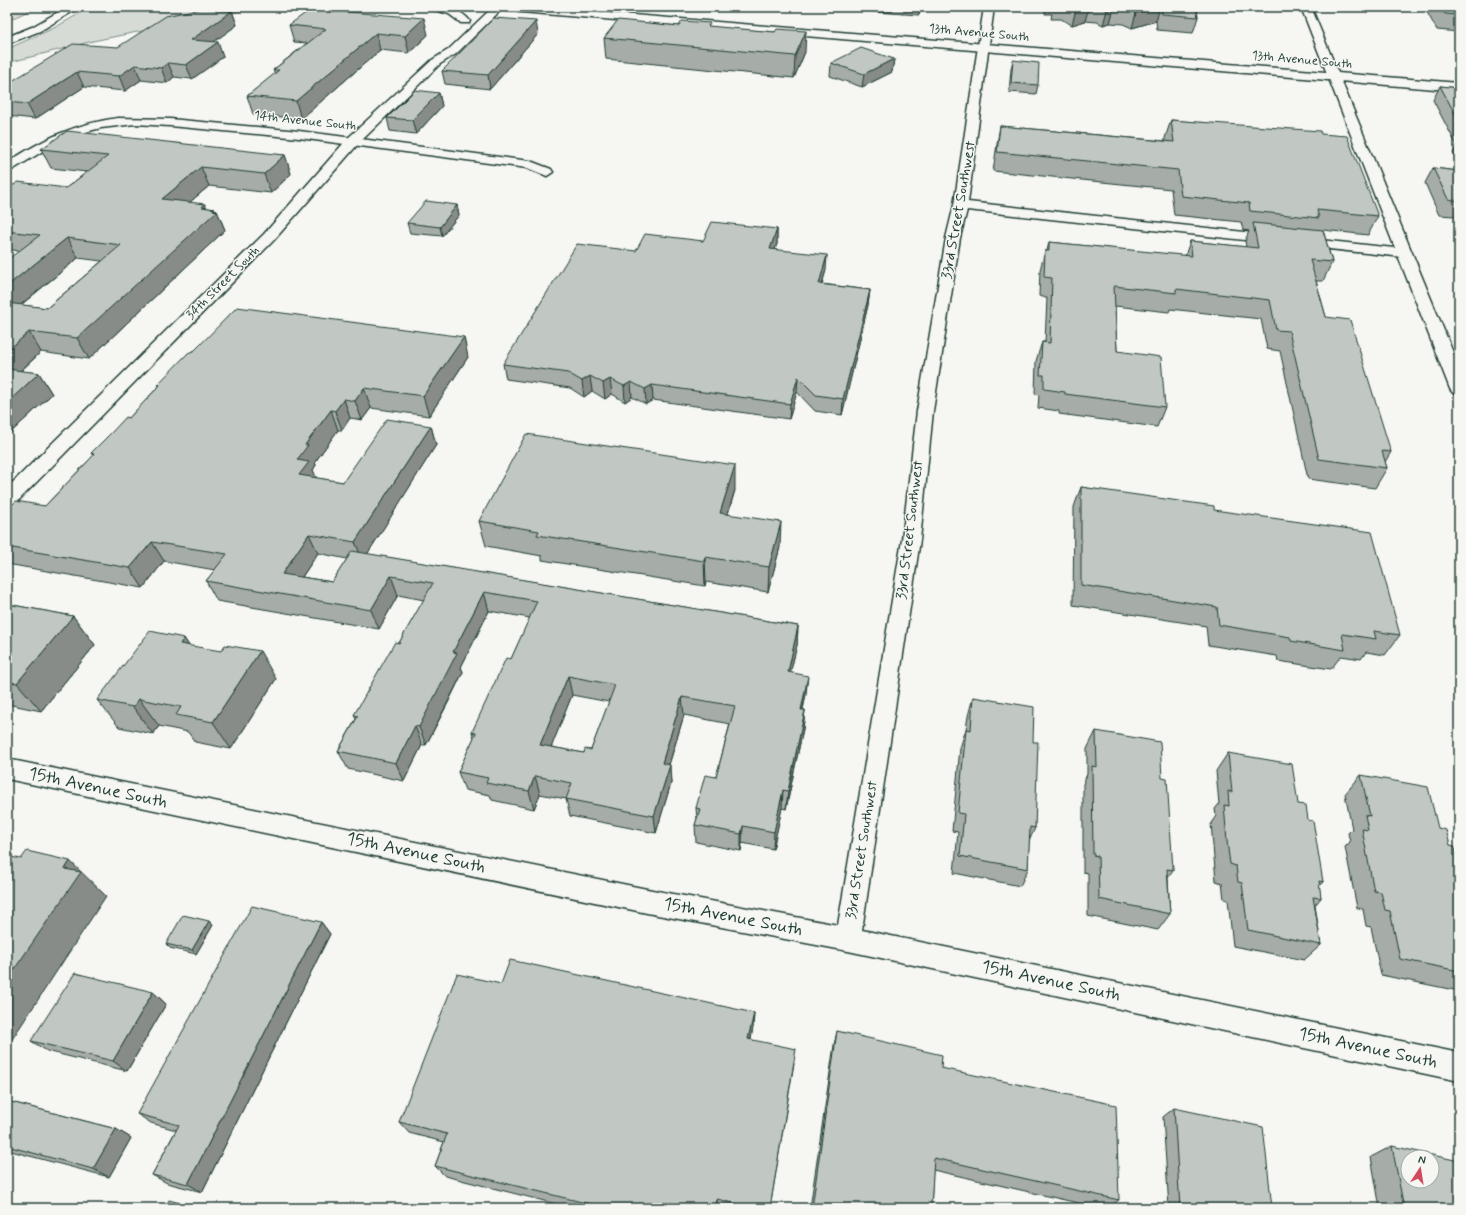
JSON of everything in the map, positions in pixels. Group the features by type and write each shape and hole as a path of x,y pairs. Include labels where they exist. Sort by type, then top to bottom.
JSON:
{"main road":[{"path":"7,41 36,29 75,7"},
{"path":"436,7 452,12 465,22"},
{"name":"13th Avenue South","path":"498,7 693,23 985,42 1334,77 1459,87"},
{"name":"34th Street South","path":"7,500 269,237 354,140 436,62 452,52 498,7"},
{"path":"1306,7 1403,253 1459,389"},
{"path":"456,31 475,11"},
{"path":"693,23 791,28 806,26 812,22"},
{"name":"13th Avenue South","path":"970,35 985,42 1000,37"},
{"path":"436,62 435,51 440,46"},
{"name":"13th Avenue South","path":"1316,63 1342,65"}],"street":[{"name":"33rd Street Southwest","path":"848,939 911,540 925,411 953,238 961,205 989,7"},
{"name":"14th Avenue South","path":"7,169 35,150 59,138 84,128 125,121 217,126 354,140 530,165 547,172"},
{"path":"961,205 1403,253"},
{"name":"15th Avenue South","path":"7,769 647,901 848,939 1459,1067"}],"shaded area":[{"path":"7,7 37,7 7,21"},
{"path":"91,7 260,7 93,41 7,63 7,49 54,28"}],"building":[{"path":"1071,7 1085,7 1076,9"},
{"path":"1101,7 1157,7 1136,13 1127,9 1114,8 1107,10"},
{"path":"1161,7 1196,7 1198,17 1162,14"},
{"path":"1440,7 1459,7 1459,15 1445,14"},
{"path":"203,8 232,11 191,40 218,42 186,65 168,63 161,68 135,65 119,76 77,72 27,104 7,102 7,84 73,44 118,47 166,16"},
{"path":"311,9 424,18 405,36 376,33 296,101 247,96 279,70 273,70 326,29 289,25"},
{"path":"494,18 536,21 488,75 442,71"},
{"path":"618,20 679,26 682,21 710,23 708,26 775,32 777,29 806,31 795,56 604,38"},
{"path":"861,48 894,59 864,74 831,63"},
{"path":"1013,60 1039,63 1038,85 1011,83"},
{"path":"1440,86 1459,88 1459,121"},
{"path":"415,90 439,93 412,120 387,118"},
{"path":"1171,120 1320,131 1321,134 1347,136 1378,216 1317,210 1319,218 1250,211 1249,203 1181,196 1178,170 997,152 1000,126 1174,142"},
{"path":"67,131 285,155 264,174 201,167 162,199 205,204 202,207 215,209 213,210 217,211 77,338 29,332 7,351 7,303 47,308 121,245 67,238 7,286 7,260 40,235 7,231 7,185 14,185 18,182 66,188 108,156 41,149"},
{"path":"1433,168 1459,171 1459,201 1448,199"},
{"path":"426,201 457,205 440,227 407,223"},
{"path":"712,222 777,229 770,249 827,255 819,284 870,290 843,399 816,395 798,377 790,404 652,385 645,389 631,382 624,386 610,379 603,383 590,376 582,381 568,373 503,364 577,244 636,251 645,234 703,241"},
{"path":"1253,223 1323,230 1332,262 1310,260 1326,317 1350,320 1391,452 1382,451 1387,468 1319,459 1289,331 1276,330 1270,300 1176,289 1176,293 1114,286 1117,351 1161,357 1165,407 1065,394 1065,392 1044,389 1044,375 1040,375 1042,342 1050,343 1052,278 1044,277 1045,251 1049,251 1049,242 1192,256 1190,241 1258,248"},
{"path":"237,307 464,337 423,396 364,388 355,401 344,399 335,411 331,410 305,445 308,445 297,460 309,462 299,475 343,482 387,419 431,426 355,542 309,534 282,574 332,582 352,551 798,626 788,672 808,676 801,710 805,710 788,791 783,790 774,832 743,826 741,834 695,825 700,809 696,808 705,775 716,777 735,706 682,697 662,763 670,765 654,816 566,799 572,783 535,776 529,791 486,783 488,778 458,772 476,733 472,732 506,658 511,659 537,601 484,592 453,652 457,653 419,727 415,726 396,763 338,751 358,716 354,715 378,672 395,642 399,643 433,583 391,576 371,610 206,581 227,554 152,542 130,568 7,547 7,510 16,501 45,506 91,458 94,454 91,453 126,417 129,418 160,385 158,384 188,353 195,350","holes":["568,676 615,685 591,750 585,749 584,753 540,745"]},
{"path":"7,369 39,373 7,403"},
{"path":"526,434 735,465 720,513 781,522 769,567 705,557 704,561 537,535 539,531 479,521"},
{"path":"1081,487 1214,506 1214,510 1372,532 1400,635 1374,631 1376,639 1342,634 1345,650 1291,641 1290,637 1219,625 1217,607 1081,585"},
{"path":"7,604 73,616 17,683 7,682"},
{"path":"150,631 184,638 180,644 221,651 225,645 260,651 213,722 176,715 181,707 139,699 133,707 97,700"},
{"path":"973,697 1034,707 1033,742 1038,742 1035,828 1030,827 1028,869 960,856 964,814 958,813 966,729 971,730"},
{"path":"1096,731 1160,742 1162,778 1167,779 1173,870 1167,869 1170,914 1099,899 1098,856 1093,855 1092,766 1097,767"},
{"path":"1228,753 1292,764 1298,804 1306,805 1308,820 1313,821 1323,882 1319,881 1321,898 1313,897 1321,945 1248,930 1242,883 1238,882 1236,866 1230,864 1227,841 1224,805 1229,806 1228,791 1232,792"},
{"path":"1361,775 1428,787 1438,828 1446,830 1450,845 1454,846 1459,862 1459,971 1400,959 1390,911 1385,910 1381,892 1374,891 1362,829 1368,830 1365,815 1370,816"},
{"path":"27,851 70,861 65,869 81,872 7,980 7,856 21,859"},
{"path":"252,906 321,922 188,1184 152,1175 179,1125 137,1114"},
{"path":"183,915 209,921 192,950 166,944"},
{"path":"510,960 754,1013 748,1039 796,1049 770,1208 753,1208 717,1199 715,1208 606,1208 435,1166 447,1134 399,1122 457,974 501,984"},
{"path":"75,973 153,992 113,1061 31,1041"},
{"path":"837,1031 942,1055 941,1068 1116,1105 1119,1200 934,1158 931,1208 812,1208"},
{"path":"7,1101 116,1129 93,1169 7,1146"},
{"path":"1174,1108 1263,1127 1272,1208 1180,1208"},
{"path":"1392,1146 1405,1149 1400,1149 1400,1187"},
{"path":"1440,1157 1459,1161 1459,1208 1404,1208 1400,1189 1440,1189"},
{"path":"169,1200 198,1208 165,1208"}]}
